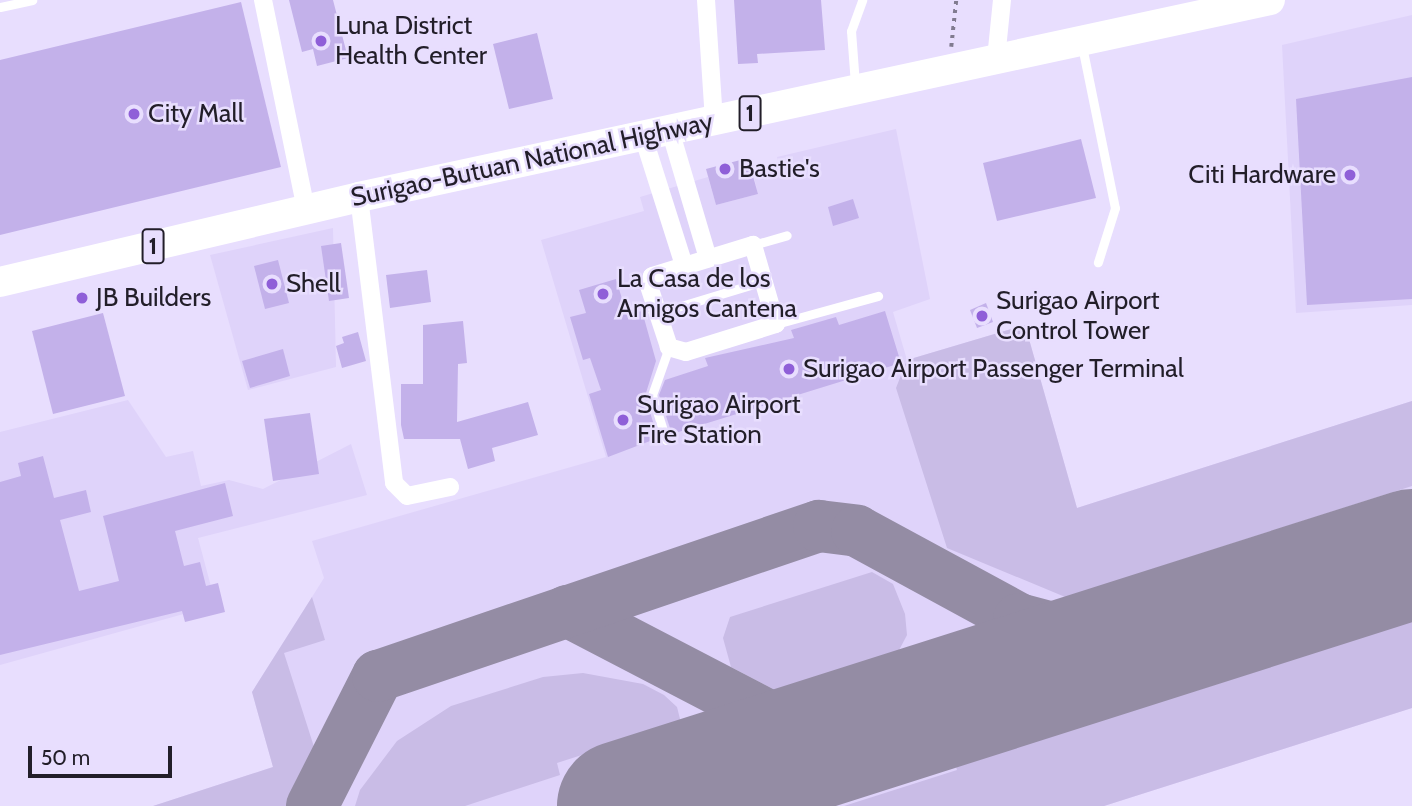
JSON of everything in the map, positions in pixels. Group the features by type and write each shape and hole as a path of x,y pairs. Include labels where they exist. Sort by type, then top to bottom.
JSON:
{"highway":[{"name":"Surigao-Butuan National Highway","path":"0,282 359,197 949,71 1234,4 1269,0"}],"street":[{"path":"263,0 306,209"},
{"path":"706,0 715,121"},
{"path":"996,59 1002,0"},
{"path":"657,133 708,258"},
{"path":"657,133 684,265"},
{"path":"359,197 394,483 407,496 450,488"},
{"path":"753,245 776,324 686,352 669,347 649,281 684,265 753,245"}],"lane":[{"path":"0,7 32,0"},
{"path":"855,91 851,31 862,0"},
{"path":"1081,41 1115,208 1098,262"},
{"path":"753,245 786,235"},
{"path":"658,313 764,282"},
{"path":"776,324 878,296"},
{"path":"666,440 652,395 669,347"}],"path":[{"path":"949,71 956,0"}],"shaded area":[{"name":"Citi Hardware","path":"1412,15 1412,305 1296,313 1282,45"},
{"path":"896,129 930,299 893,312 907,360 1025,325 1077,508 1412,401 1412,708 1104,806 153,806 273,767 252,692 324,578 312,541 606,457 541,240 644,211 640,197 708,177 716,205 758,194 754,177 781,171 777,157"},
{"path":"333,228 336,367 248,390 210,255"},
{"path":"1025,325 1077,508 1412,401 1412,486 1153,569 1159,588 1125,599 1119,583 1070,599 947,548 896,388 907,360"},
{"path":"128,400 166,457 193,451 201,486 229,480 263,489 351,444 367,495 198,538 216,605 0,665 0,432"},
{"path":"872,572 893,584 905,614 907,635 897,654 779,692 731,667 723,638 730,617"},
{"path":"312,597 325,640 284,653 315,750 286,806 153,806 273,767 252,692"},
{"path":"1412,621 1412,708 1104,806 844,806 957,770 951,749 1189,673 1195,691"},
{"path":"583,673 643,684 664,695 677,707 681,723 557,763 560,775 465,806 355,806 360,790 397,741 451,706 543,677"}],"building":[{"name":"Luna District Health Center","path":"289,0 333,0 348,58 317,66 313,49 302,52"},
{"path":"734,0 821,0 825,50 757,54 758,63 738,64"},
{"name":"City Mall","path":"241,2 281,167 0,235 0,60"},
{"path":"537,33 553,99 509,109 493,44"},
{"name":"Citi Hardware","path":"1412,77 1412,299 1307,305 1296,99"},
{"path":"1081,139 1096,198 997,221 983,163"},
{"path":"748,158 758,194 716,205 706,169"},
{"path":"853,199 859,218 833,226 828,207"},
{"path":"341,243 349,298 329,301 321,246"},
{"name":"Shell","path":"278,260 289,303 265,309 254,266"},
{"path":"427,270 431,302 390,308 386,275"},
{"path":"616,279 627,315 642,311 656,361 645,396 658,438 608,457 589,394 601,390 590,358 583,360 570,317 586,313 579,290"},
{"name":"Surigao Airport Control Tower","path":"986,303 993,322 977,328 970,310"},
{"name":"Surigao Airport Passenger Terminal","path":"885,311 901,363 672,434 659,395 665,380 708,366 705,358 794,338 791,330 836,317 839,325"},
{"path":"103,313 125,396 53,414 32,331"},
{"path":"463,321 467,363 458,364 457,422 528,402 538,435 492,448 495,461 468,469 460,439 404,439 401,425 401,384 423,384 423,325"},
{"path":"358,332 366,361 342,368 336,346 344,343 342,337"},
{"path":"283,349 290,376 250,388 242,361"},
{"path":"310,413 319,474 273,481 264,419"},
{"path":"43,456 54,498 86,490 91,512 60,520 79,591 119,581 103,516 225,483 233,516 175,531 184,566 200,562 206,586 218,583 225,612 185,622 182,611 0,655 0,482 21,476 18,463"}],"taxiway":[{"path":"312,806 378,676 819,526 857,531 1019,619 1086,637 1134,643"},
{"path":"567,611 821,743"}],"runway":[{"path":"622,806 1412,554"}],"place":[{"name":"Luna District Health Center","path":"321,41"},
{"name":"City Mall","path":"134,114"},
{"name":"Bastie's","path":"725,169"},
{"name":"Citi Hardware","path":"1350,175"},
{"name":"Shell","path":"272,284"},
{"name":"La Casa de los Amigos Cantena","path":"603,294"},
{"name":"JB Builders","path":"82,298"},
{"name":"Surigao Airport Control Tower","path":"982,316"},
{"name":"Surigao Airport Passenger Terminal","path":"789,369"},
{"name":"Surigao Airport Fire Station","path":"623,420"}]}
